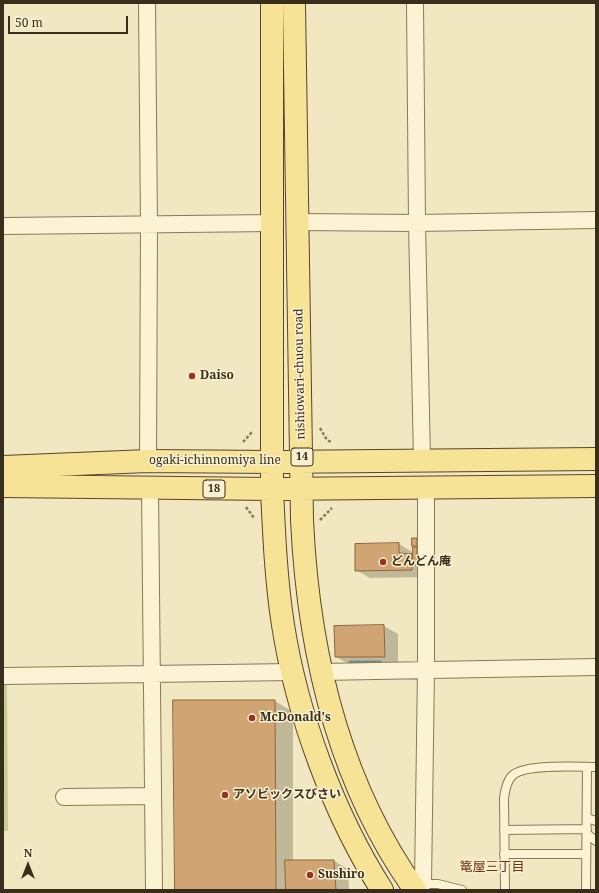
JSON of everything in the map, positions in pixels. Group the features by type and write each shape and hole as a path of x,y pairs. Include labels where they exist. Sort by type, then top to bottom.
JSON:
{"main road":[{"path":"272,3 272,489 277,576 283,625 292,672 308,729 334,798 358,849 382,890"},
{"name":"nishiowari-chuou road","path":"294,3 302,489 304,550 314,637 321,672 334,719 349,763 366,804 384,840 403,874 417,888"},
{"name":"ogaki-ichinnomiya line","path":"3,467 148,461 302,462 596,459"},
{"name":"18","path":"3,486 272,489 596,486"}],"street":[{"path":"147,3 149,225 148,461"},
{"path":"416,3 417,223 422,460"},
{"path":"297,222 417,223 596,220"},
{"path":"3,226 273,223"},
{"path":"417,888 426,669 426,487"},
{"path":"150,488 154,890"},
{"path":"321,672 596,667"},
{"path":"3,676 292,672"},
{"path":"64,797 153,796"}],"lane":[{"path":"586,890 587,767"},
{"path":"504,890 504,798 507,784 512,776 520,771 536,768 596,767"},
{"path":"587,790 596,790"},
{"path":"587,818 596,821"},
{"path":"504,830 587,831"},
{"path":"587,831 596,842"},
{"path":"504,854 586,854"},
{"path":"417,888 438,884 462,890"}],"path":[{"path":"317,422 327,440 334,443"},
{"path":"241,445 254,430"},
{"path":"316,525 337,503"},
{"path":"244,504 256,520"}],"green space":[{"path":"3,682 7,682 8,831 3,831"}],"building":[{"path":"412,538 417,538 417,546 412,546"},
{"name":"どんどん庵","path":"399,543 399,553 412,554 412,570 355,571 355,544"},
{"path":"413,547 417,547 417,565 413,565"},
{"path":"384,625 385,657 335,657 334,626"},
{"name":"アソビックスびさい","path":"173,700 275,700 276,890 175,890"},
{"name":"Sushiro","path":"285,860 334,860 336,890 286,890"}],"waterway":[{"path":"351,663 380,663"}],"place":[{"name":"Daiso","path":"192,376"},
{"name":"どんどん庵","path":"383,562"},
{"name":"McDonald's","path":"252,718"},
{"name":"アソビックスびさい","path":"225,795"},
{"name":"Sushiro","path":"310,875"}],"district":[{"name":"篭屋三丁目","path":"492,867"}]}
